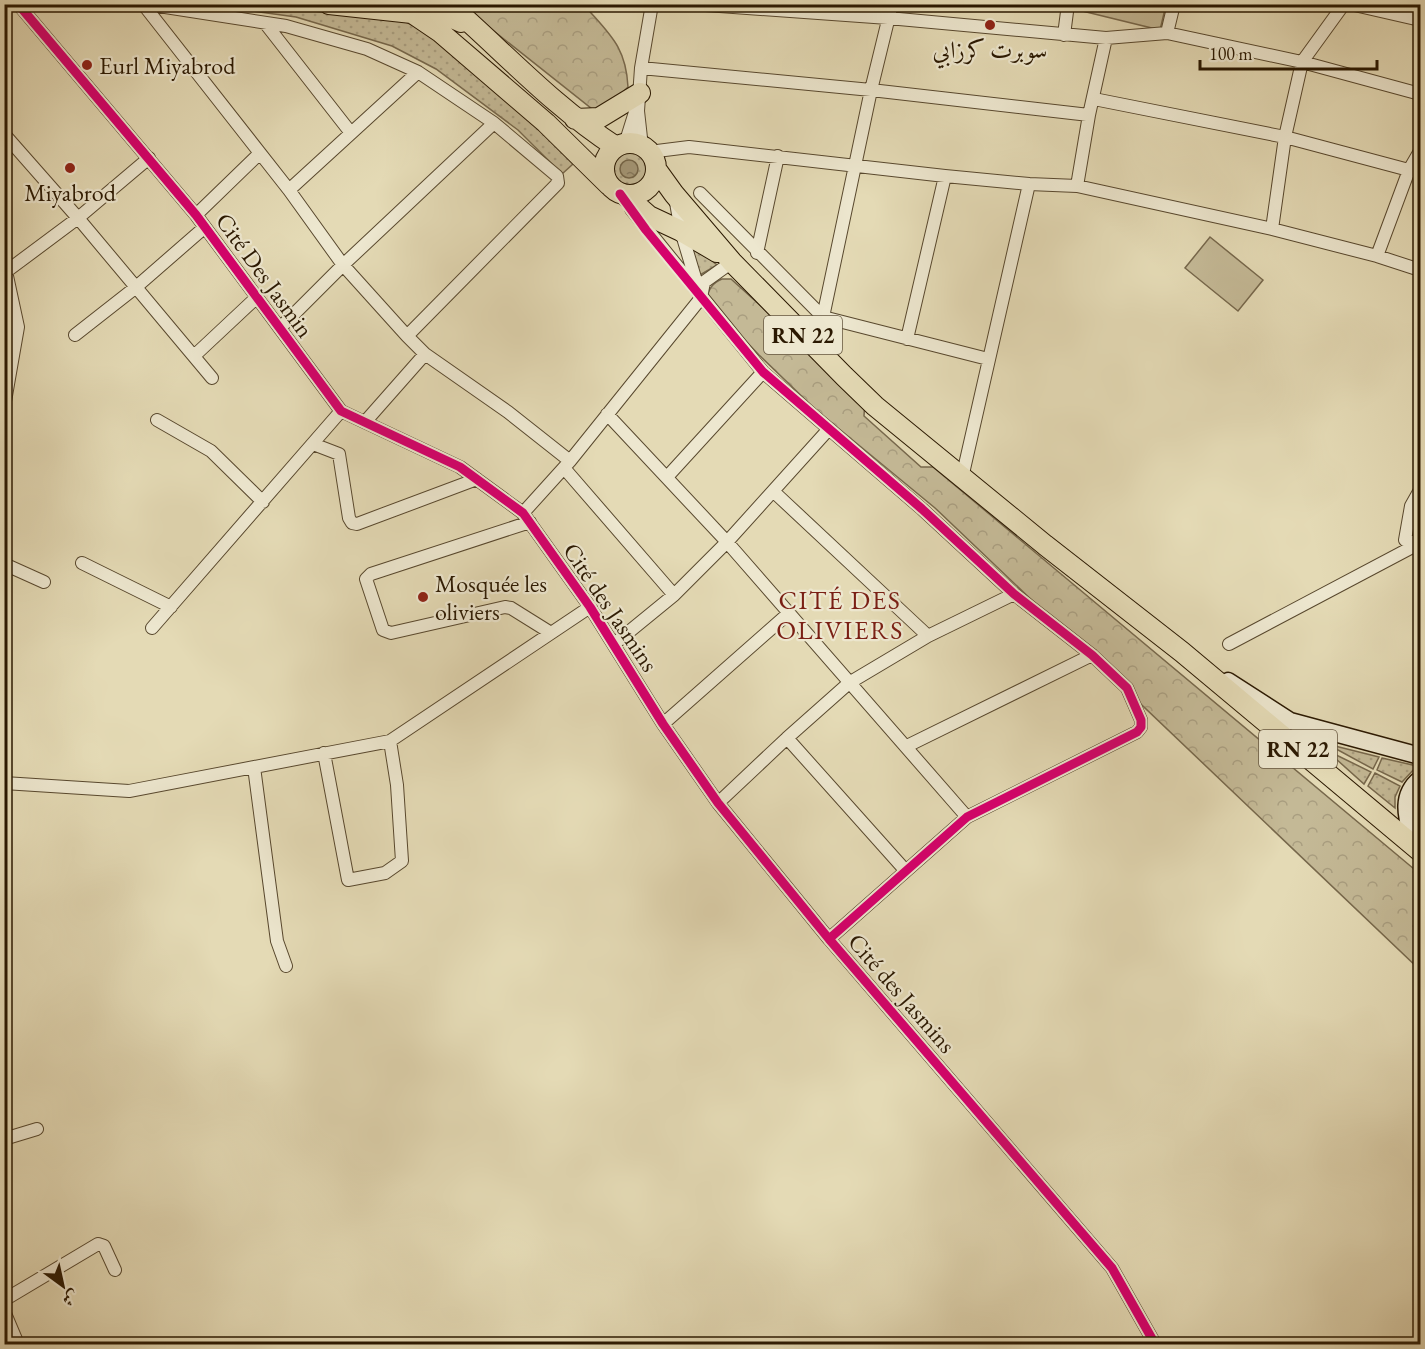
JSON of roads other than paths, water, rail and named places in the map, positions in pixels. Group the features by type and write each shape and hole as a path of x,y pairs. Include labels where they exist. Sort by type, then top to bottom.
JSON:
{"main road":[{"name":"RN 22","path":"449,4 575,119 637,152 732,262 875,406 1182,652 1419,850"},
{"path":"349,6 430,8 454,17 479,32"},
{"name":"RN 22","path":"408,9 440,32 546,123 618,191 649,216 681,231 732,262"},
{"path":"575,119 599,118 640,93"},
{"path":"637,152 655,176 647,189 633,195 618,191 603,169 609,153 637,152"},
{"path":"1182,652 1290,721 1420,756"},
{"path":"1419,850 1406,811 1408,794 1420,779"}],"street":[{"name":"Cité Des Jasmin","path":"18,4 196,215 341,411 460,467 527,518"},
{"path":"145,4 286,26 368,49 418,72 495,123 557,176 558,183 407,336"},
{"path":"145,4 289,189 344,265 407,336 425,354 508,412 567,465 674,595"},
{"path":"652,4 641,68 637,152 689,147 945,176 1077,186 1272,229 1377,256 1420,270"},
{"path":"692,4 888,18 1106,38 1167,33 1302,62 1420,94"},
{"path":"823,317 871,90 892,4"},
{"path":"1064,35 1068,4"},
{"path":"1167,33 1173,4"},
{"path":"1272,229 1285,137 1302,62 1344,4"},
{"path":"1350,4 1420,20"},
{"path":"265,23 351,133"},
{"path":"1077,186 1089,115 1106,38"},
{"path":"641,68 871,90 1089,115"},
{"path":"289,189 418,72"},
{"path":"1094,99 1285,137 1415,172"},
{"path":"280,328 495,123"},
{"path":"4,134 213,378"},
{"path":"1377,256 1415,172 1420,151"},
{"path":"196,215 260,153"},
{"path":"757,253 778,156"},
{"path":"4,407 18,327 5,268 78,218 149,158"},
{"path":"907,339 945,176"},
{"path":"962,478 1029,184"},
{"path":"618,191 762,372 922,509 1014,594 1092,655 1127,688 1142,720 1137,732 967,817 830,939"},
{"path":"699,193 823,317 988,358"},
{"name":"RN 22","path":"674,194 681,231"},
{"path":"75,335 135,288 205,227"},
{"path":"681,231 701,298"},
{"path":"551,633 511,608 391,633 386,632 383,630 366,579 371,574 527,518 701,298 704,282 732,262"},
{"path":"194,357 257,297"},
{"path":"4,324 18,327"},
{"path":"364,422 425,354"},
{"path":"667,477 762,372"},
{"path":"152,628 341,411"},
{"path":"607,414 727,542 967,817"},
{"path":"157,420 211,451 263,502"},
{"path":"614,644 674,595 727,542 828,430"},
{"path":"313,444 339,454 349,518 352,523 357,524 477,479"},
{"path":"1420,490 1412,506 1405,540 1420,543"},
{"path":"774,492 928,636"},
{"name":"Cité des Jasmins","path":"527,518 590,608 663,724 718,803 830,939 1112,1268 1155,1344"},
{"path":"1229,644 1420,543"},
{"path":"82,563 171,606"},
{"path":"4,564 44,582"},
{"path":"718,803 849,683 928,636 1014,594"},
{"path":"4,783 129,791 390,741 590,608"},
{"path":"663,724 789,612"},
{"path":"907,746 1092,655"},
{"path":"787,738 905,870"},
{"path":"324,753 348,880 384,873 402,861 390,741"},
{"path":"254,767 278,941 286,966"},
{"path":"4,1139 37,1129"},
{"path":"4,1300 98,1244 104,1246 116,1270"},
{"path":"4,1311 18,1344"}],"water":[{"path":"629,160 635,163 638,169 635,175 629,178 623,175 620,169 623,163"}],"place":[{"name":"سوبرت كرزابي","path":"990,25"},
{"name":"Eurl Miyabrod","path":"87,65"},
{"name":"Miyabrod","path":"70,168"},
{"name":"Mosquée les oliviers","path":"423,597"}],"district":[{"name":"CITÉ DES OLIVIERS","path":"840,615"}]}
